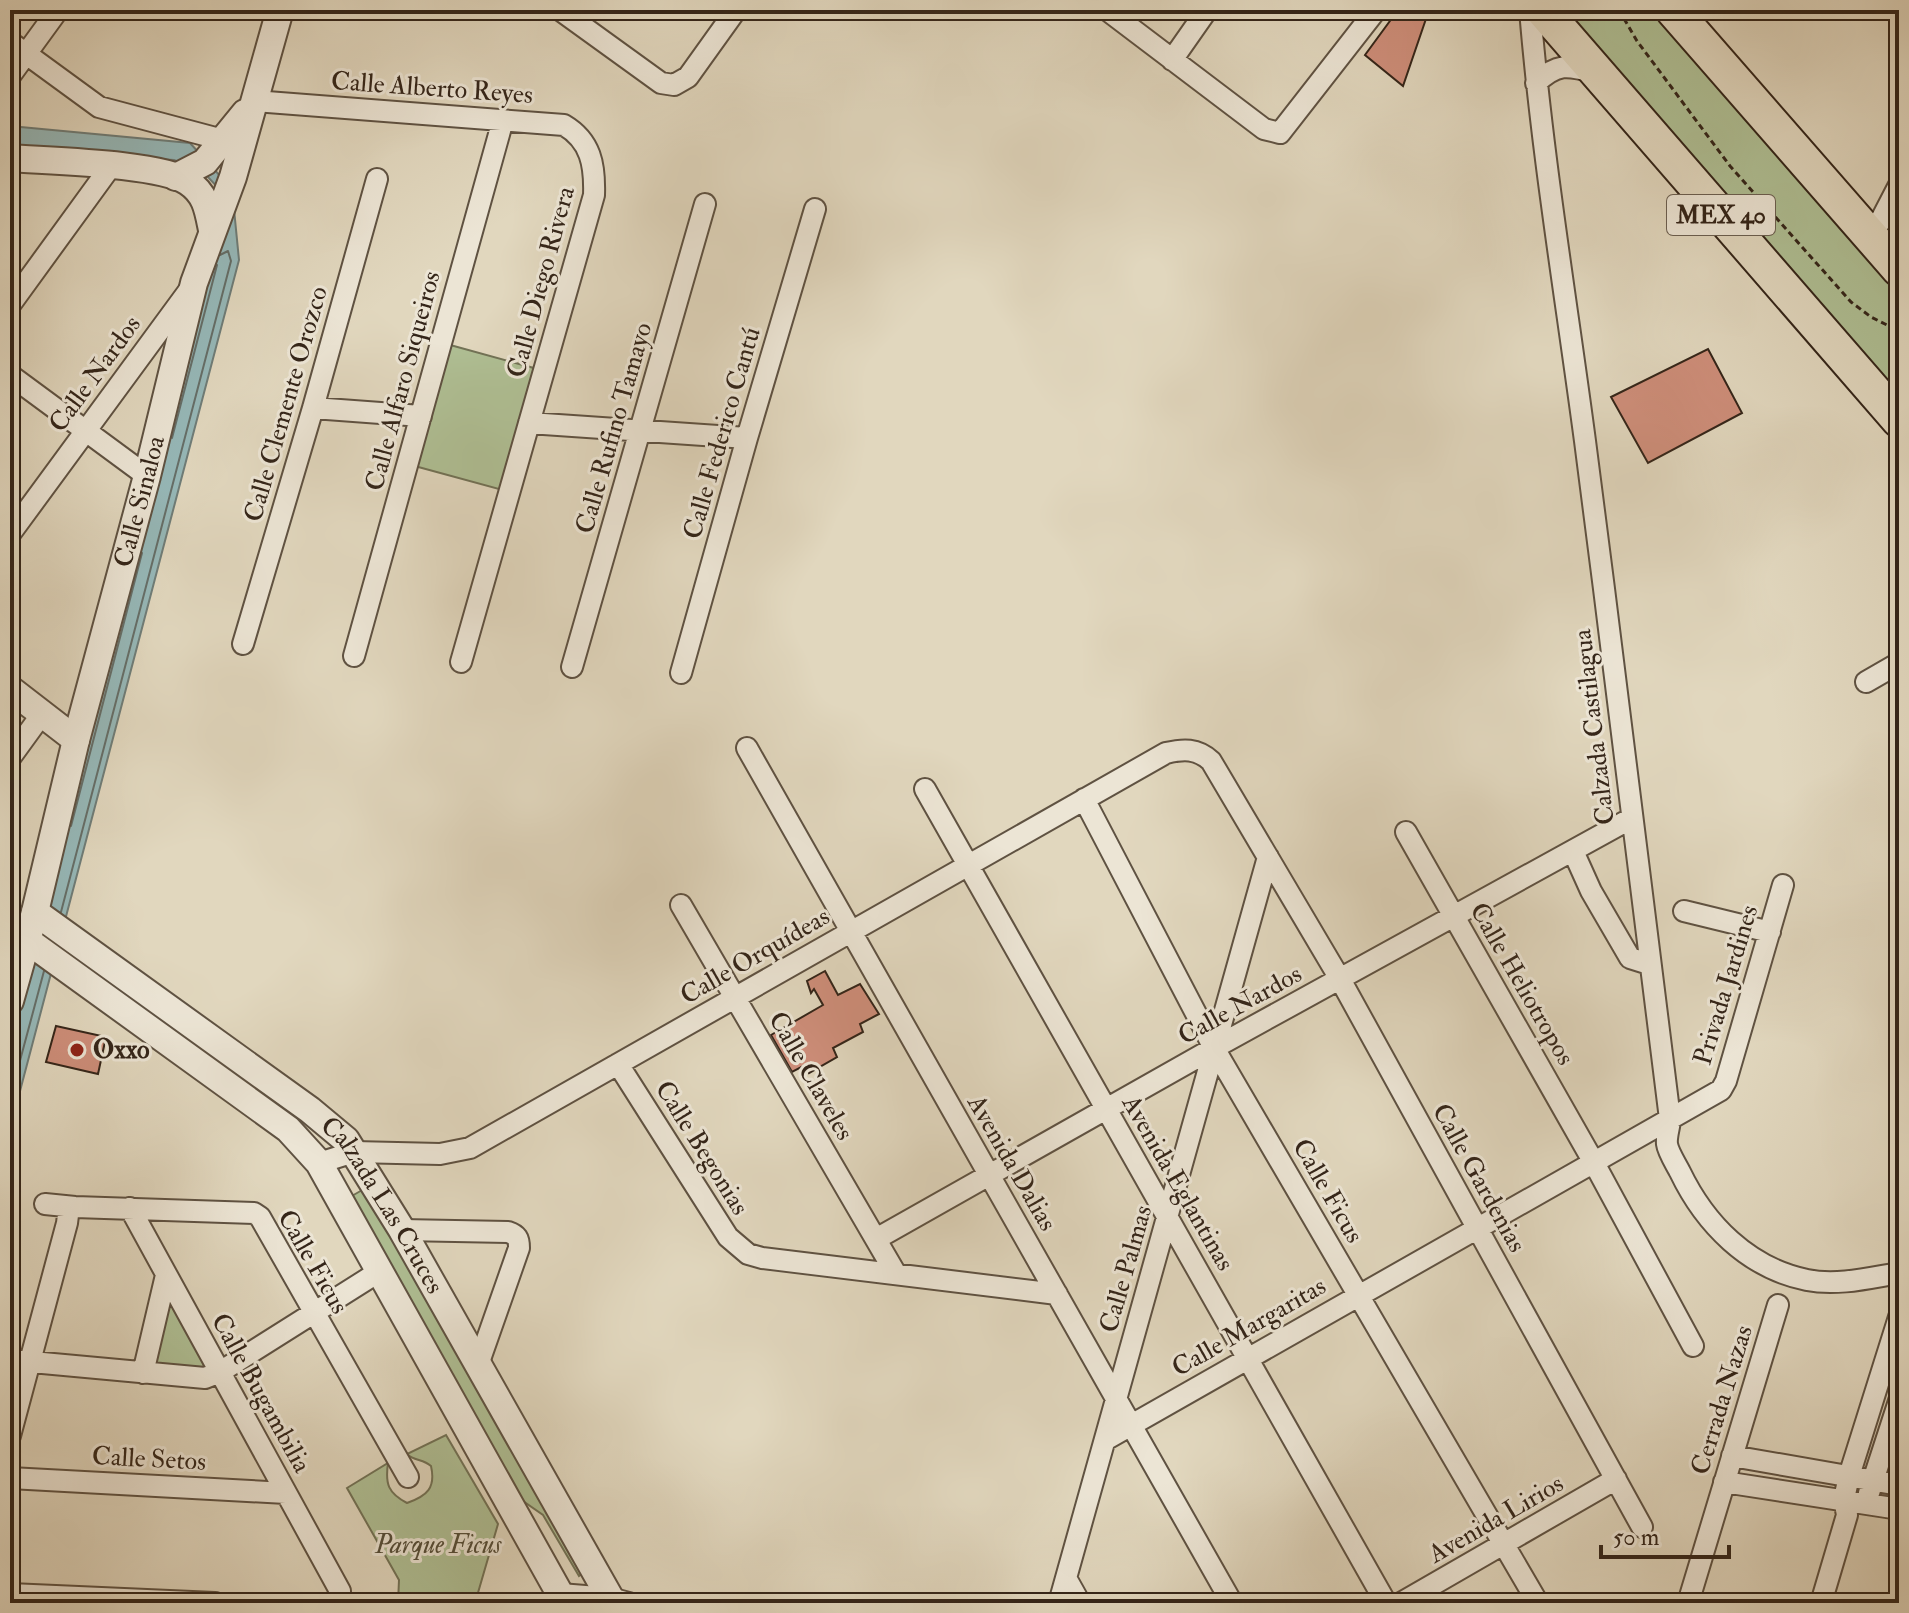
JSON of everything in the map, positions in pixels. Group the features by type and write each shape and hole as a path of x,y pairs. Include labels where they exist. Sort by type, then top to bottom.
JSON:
{"highway":[{"name":"MEX 40","path":"1543,10 1899,420"},
{"path":"1673,10 1899,269"}],"street":[{"path":"10,76 18,48 58,10"},
{"name":"Calle Sinaloa","path":"10,999 18,934 35,912 76,740 147,476 194,283 233,177 280,10"},
{"path":"562,10 661,83 674,85 688,77 736,10"},
{"path":"1107,10 1264,129 1280,133 1376,10"},
{"path":"1172,60 1207,10"},
{"name":"Calzada Castilagua","path":"1530,10 1536,83 1585,440 1630,819 1670,1119 1667,1144 1697,1204 1736,1246 1755,1259 1806,1280 1832,1283 1899,1273"},
{"path":"18,48 99,107 218,147"},
{"path":"1536,83 1555,68 1574,67 1598,74"},
{"path":"10,158 183,174 218,147 254,101"},
{"name":"Calle Alberto Reyes","path":"254,101 564,125 576,132 592,154"},
{"name":"Calle Alfaro Siqueiros","path":"354,656 503,120"},
{"name":"Calle Diego Rivera","path":"461,662 594,195 592,154"},
{"path":"10,305 111,166"},
{"path":"183,174 207,202 215,221"},
{"name":"Calle Clemente Orozco","path":"243,644 377,179"},
{"path":"1872,237 1899,185"},
{"name":"Calle Rufino Tamayo","path":"572,667 705,204"},
{"name":"Calle Federico Cantú","path":"681,673 815,209"},
{"name":"Calle Nardos","path":"10,534 194,283"},
{"path":"10,375 147,476"},
{"path":"313,408 421,416"},
{"path":"529,423 747,438"},
{"path":"1866,682 1899,663"},
{"path":"10,689 76,740"},
{"path":"10,758 42,714"},
{"name":"Avenida Dalias","path":"747,748 1232,1603"},
{"name":"Calle Orquídeas","path":"319,1163 354,1152 440,1154 470,1148 1166,753 1191,750 1203,754"},
{"name":"Calle Gardenias","path":"1203,754 1211,761 1340,979 1642,1527"},
{"name":"Avenida Eglantinas","path":"925,789 1386,1603"},
{"name":"Calle Ficus","path":"1084,799 1214,1048 1538,1603"},
{"name":"Calle Nardos","path":"876,1239 1630,819"},
{"name":"Calle Heliotropos","path":"1406,832 1593,1161 1693,1346"},
{"path":"1573,851 1591,891 1630,958 1649,964"},
{"name":"Calle Palmas","path":"1059,1603 1268,857"},
{"name":"Privada Jardines","path":"1670,1119 1712,1097 1726,1081 1783,885"},
{"name":"Calle Claveles","path":"681,905 896,1274"},
{"path":"1684,911 1770,932"},
{"name":"Calzada Las Cruces","path":"35,912 336,1130 354,1152 402,1230 617,1601"},
{"name":"Calzada Las Cruces","path":"18,934 288,1129 319,1163 562,1599"},
{"name":"Calle Begonias","path":"618,1064 728,1237 748,1254 896,1274"},
{"name":"Calle Margaritas","path":"1105,1440 1670,1119"},
{"name":"Calle Ficus","path":"45,1204 254,1213 260,1217 408,1477"},
{"path":"10,1436 20,1361 67,1223 69,1207"},
{"name":"Calle Bugambilia","path":"130,1208 340,1591 338,1603"},
{"path":"402,1230 508,1232 515,1234 519,1240 519,1248 478,1365"},
{"path":"20,1361 195,1378 220,1372 380,1271"},
{"path":"896,1274 1057,1294"},
{"path":"143,1373 166,1275"},
{"name":"Cerrada Nazas","path":"1688,1603 1778,1305"},
{"path":"1821,1603 1845,1507 1849,1476 1899,1317"},
{"path":"1865,1503 1899,1401"},
{"path":"1732,1456 1899,1485"},
{"name":"Calle Setos","path":"10,1478 286,1493"},
{"name":"Avenida Lirios","path":"1401,1603 1616,1479"},
{"path":"1724,1482 1845,1507 1865,1503 1899,1509"},
{"path":"1066,1578 1080,1603"},
{"path":"10,1594 215,1603"},
{"path":"562,1599 617,1601"}],"path":[{"path":"1619,10 1637,41 1730,166 1851,302 1871,317 1899,331"}],"green space":[{"path":"1544,10 1669,10 1899,276 1899,413"},
{"path":"443,343 541,370 510,492 411,465"},
{"path":"364,1189 584,1572 579,1576 543,1515 523,1501 350,1197"},
{"path":"167,1279 217,1371 145,1372"},
{"name":"Parque Ficus","path":"446,1435 498,1524 475,1603 398,1603 399,1580 347,1488 388,1463 387,1477 392,1491 407,1503 420,1497 431,1486 431,1466 407,1454"}],"water":[{"path":"10,126 190,143 232,189 239,260 10,1129 10,1029 211,254 225,235 226,217 223,193 207,176 189,166 174,160 10,150"}],"building":[{"path":"1398,10 1429,10 1403,86 1365,55"},
{"path":"1708,349 1742,413 1648,463 1611,397"},
{"path":"825,971 838,995 860,984 879,1014 860,1024 863,1032 833,1048 837,1057 809,1073 805,1065 792,1072 771,1035 823,1005 814,989 811,993 807,981"},
{"name":"Oxxo","path":"56,1026 106,1037 98,1074 46,1062"}],"place":[{"name":"Oxxo","path":"77,1050"}]}
